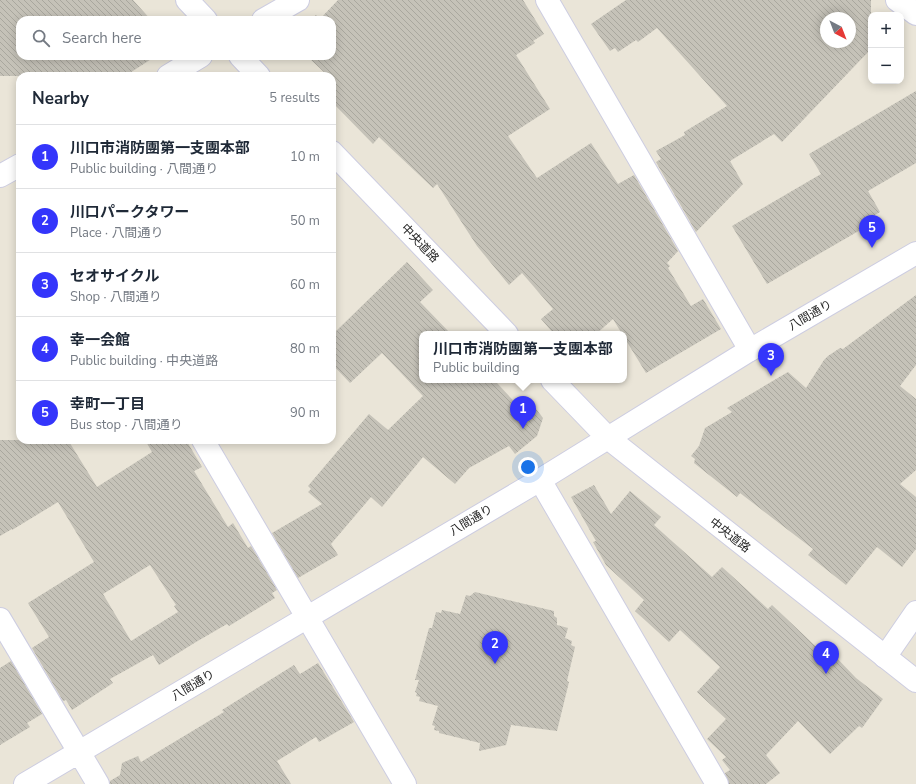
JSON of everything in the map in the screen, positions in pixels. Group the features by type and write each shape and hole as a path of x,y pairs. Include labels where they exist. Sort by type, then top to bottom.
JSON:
{"street":[{"path":"187,0 202,16"},
{"path":"270,16 298,0"},
{"path":"547,0 750,350"},
{"path":"897,0 916,14"},
{"path":"175,72 194,60"},
{"path":"244,60 255,72"},
{"name":"中央道路","path":"336,156 504,331"},
{"path":"0,176 16,167"},
{"name":"八間通り","path":"25,784 540,480 750,350 916,253"},
{"name":"中央道路","path":"555,383 608,438 916,681"},
{"path":"205,444 405,784"},
{"path":"540,480 717,784"},
{"path":"885,657 916,612"},
{"path":"0,619 98,784"}],"building":[{"path":"0,0 133,0 147,16 16,16 16,60 150,60 131,72 16,72 16,76 0,76"},
{"path":"338,0 523,0 544,34 533,41 535,43 516,55 550,109 508,136 537,178 591,143 618,184 634,175 678,251 667,263 670,266 668,268 691,306 703,299 721,329 646,373 627,342 627,331 620,331 613,319 599,331 551,331 541,319 553,309 522,273 509,285 477,246 437,184 433,188 379,137 373,144 336,106 336,72 324,72 311,60 336,60 336,16 323,16"},
{"path":"626,0 871,0 871,12 868,12 868,52 782,142 774,134 730,161 743,184 696,232 656,162 661,159 656,151 685,135 684,132 727,106 657,28 638,42 636,40 618,52 615,48 610,51 591,24"},
{"path":"916,91 916,163 868,191 880,212 866,220 869,225 767,284 732,226 821,174 809,154"},
{"path":"407,262 433,290 420,302 448,331 419,331 419,383 497,383 523,411 532,404 543,418 537,436 515,454 509,446 469,468 455,484 423,457 382,507 371,497 331,544 338,555 298,578 272,533 322,504 308,492 311,489 308,486 369,414 388,430 423,396 382,353 350,383 336,368 336,331"},
{"path":"916,295 916,365 900,386 916,399 916,470 900,484 916,497 916,549 902,567 877,547 846,585 808,555 813,549 740,493 737,497 694,463 695,459 691,456 699,446 705,428 732,412 727,408 788,372 806,388 828,356 840,348 843,349"},
{"path":"0,440 16,440 16,444 70,444 97,487 152,452 147,444 188,444 202,467 194,471 228,527 233,523 248,548 251,546 277,590 272,593 275,598 229,626 227,624 159,665 153,655 110,679 113,683 72,710 66,700 63,701 32,648 49,637 28,603 94,562 58,502 0,536","holes":["150,565 176,605 174,606 178,612 131,641 103,594"]},
{"path":"594,485 611,514 630,491 661,517 654,525 712,577 722,567 768,609 772,605 826,656 831,652 856,678 883,699 862,728 859,726 830,754 798,721 766,755 780,773 766,784 729,784 725,773 730,770 722,760 726,757 707,739 726,719 697,692 720,667 680,630 669,642 635,611 644,600 606,565 593,542 596,541 571,497"},
{"path":"475,592 554,611 554,616 557,618 557,625 568,628 565,638 572,641 571,645 575,647 567,681 569,682 557,731 511,725 506,745 479,751 480,743 439,733 439,731 434,730 435,726 432,725 438,706 419,701 420,697 416,696 417,693 415,692 419,680 415,680 429,628 432,628 436,612 441,613 442,610 460,614 466,595 470,596"},
{"path":"11,661 42,714 27,723 30,727 0,745 0,668"},
{"path":"318,663 354,722 319,742 316,737 277,761 291,784 110,784 110,781 120,775 122,763 138,756 141,762 224,712 222,710 294,665 300,674"}],"place":[{"name":"幸町一丁目","path":"872,248"},
{"name":"セオサイクル","path":"771,376"},
{"name":"川口市消防團第一支團本部","path":"523,429"},
{"name":"川口パークタワー","path":"495,664"},
{"name":"幸一会館","path":"826,674"}]}
